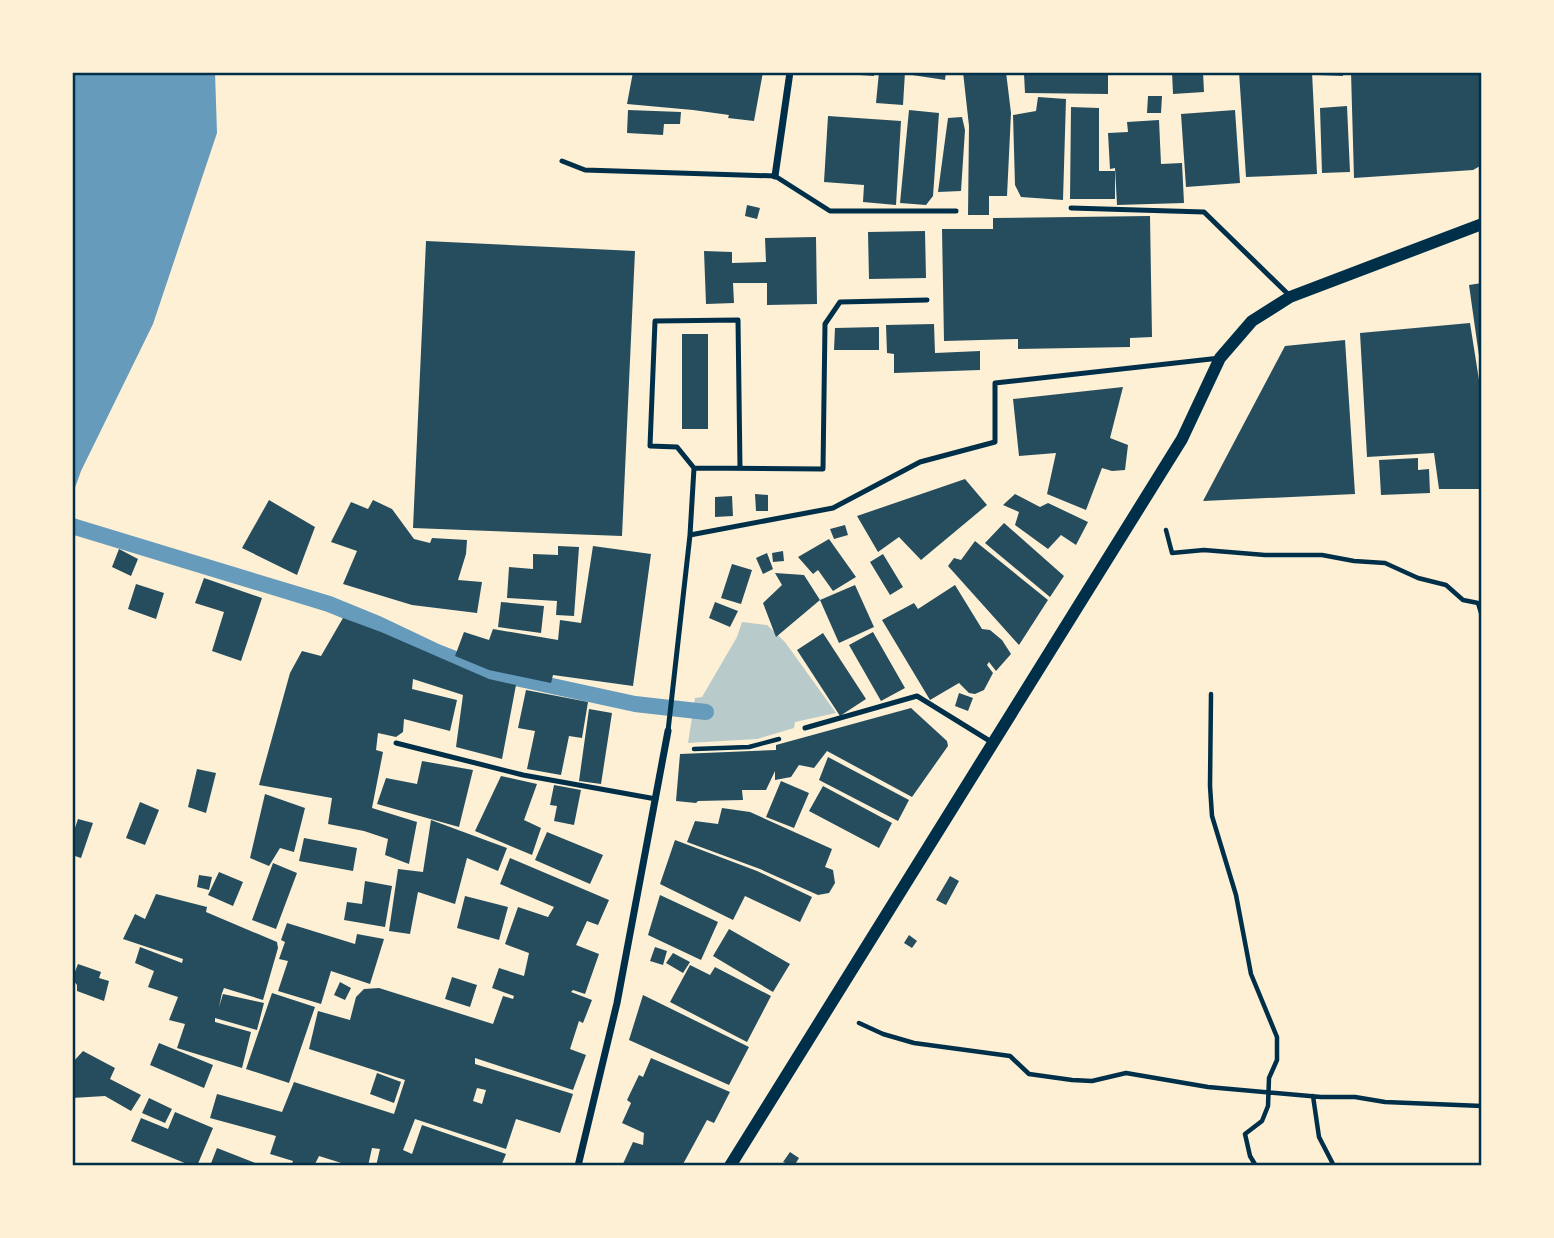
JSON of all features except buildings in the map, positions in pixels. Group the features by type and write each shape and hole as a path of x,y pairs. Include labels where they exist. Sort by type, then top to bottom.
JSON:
{"street":[{"path":"775,176 790,72"},
{"path":"730,1166 1182,439 1220,358 1252,321 1290,297 1482,224"},
{"path":"578,1166 617,1003 668,731"}],"lane":[{"path":"562,161 585,170 775,176 830,211 956,211"},
{"path":"1072,208 1204,212 1290,297"},
{"path":"694,468 823,469 825,324 840,302 927,300"},
{"path":"668,731 690,535 694,468 677,447 650,446 655,321 738,320 740,468"},
{"path":"690,535 832,508 920,463 995,442 995,383 1220,358"},
{"path":"805,728 917,696 993,743"},
{"path":"396,743 523,775 656,799"}],"path":[{"path":"1136,513 1168,531 1172,553 1205,550 1265,555 1322,555 1385,563 1418,578 1446,585 1463,600 1478,603 1482,616"},
{"path":"1211,694 1212,816 1236,895 1251,974 1277,1037 1277,1060 1269,1078 1268,1106 1262,1121 1245,1134 1250,1156 1256,1166"},
{"path":"665,750 750,747 802,732 805,728"},
{"path":"828,1008 883,1034 914,1043 1010,1056 1028,1074 1092,1081 1126,1073 1208,1087 1355,1097 1396,1103 1482,1106"},
{"path":"1313,1096 1319,1137 1334,1166"}],"shaded area":[{"path":"742,622 767,625 785,642 836,713 795,722 794,728 757,739 688,743 695,698 702,697 737,637"}],"water":[{"path":"72,72 215,72 217,133 153,324 81,471 72,496"}],"waterway":[{"path":"72,526 329,604 488,672 635,704 706,712"}]}
